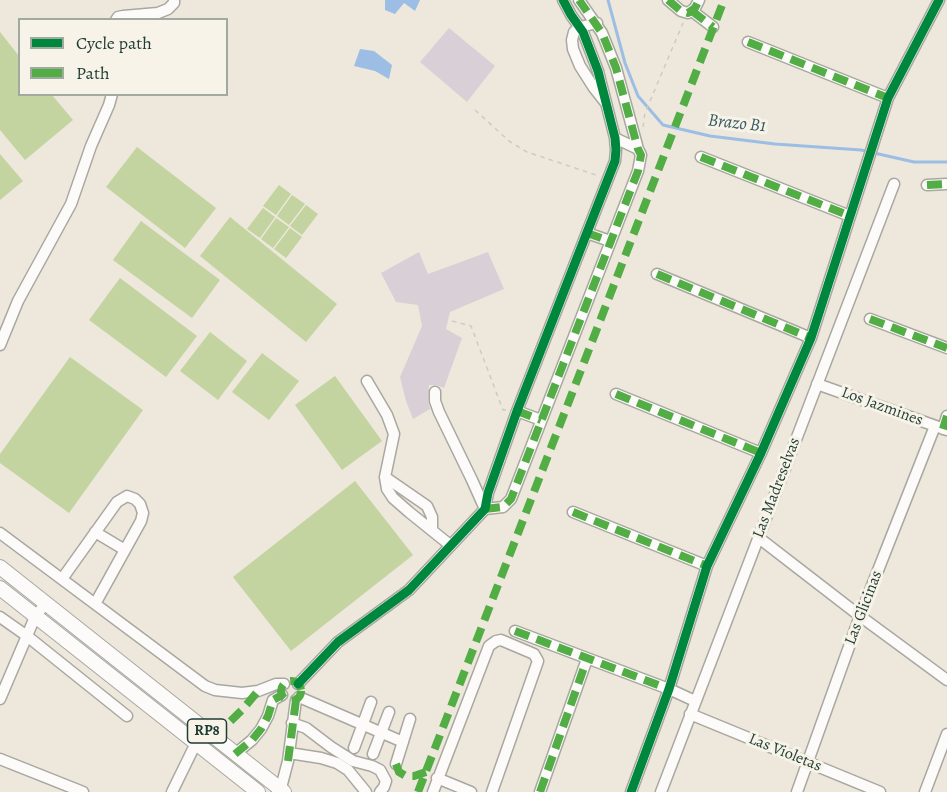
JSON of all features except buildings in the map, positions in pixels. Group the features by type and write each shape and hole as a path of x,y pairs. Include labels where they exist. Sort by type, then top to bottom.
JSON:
{"main road":[{"name":"RP8","path":"0,567 280,791"},
{"name":"RP8","path":"0,588 258,792"}],"street":[{"path":"117,18 158,13 168,9 174,0"},
{"path":"298,684 338,642 409,591 485,509 488,492 517,411 615,161 615,138 598,71 580,27 563,0"},
{"path":"485,509 503,507 511,499 638,171 641,155 616,68 597,23 579,0"},
{"path":"668,0 681,11 690,12 713,27"},
{"path":"690,12 699,0"},
{"path":"631,792 669,689 707,566 761,453 811,338 888,98 939,0"},
{"path":"597,23 580,27 574,32 573,49 580,66 608,105"},
{"path":"748,42 888,98"},
{"path":"0,345 18,301 71,204 111,96"},
{"path":"615,138 638,149"},
{"path":"701,157 850,216"},
{"name":"Las Madreselvas","path":"661,792 894,184"},
{"path":"927,185 947,184"},
{"path":"587,233 610,241"},
{"path":"657,274 811,338"},
{"path":"870,319 947,348"},
{"path":"367,381 387,415 394,434 385,477 387,489 393,498 450,545"},
{"name":"Los Jazmines","path":"817,384 942,428"},
{"path":"435,392 439,412 485,509"},
{"path":"616,394 761,453"},
{"path":"517,411 541,420"},
{"name":"Las Glicinas","path":"797,792 860,616 947,416"},
{"path":"385,477 428,506 432,518 432,530"},
{"path":"62,579 115,504 127,496 135,499 140,504 143,513 141,521 95,604"},
{"path":"573,512 707,566"},
{"path":"96,532 125,550"},
{"path":"0,533 205,686 237,693 258,691 280,693"},
{"path":"759,538 947,680"},
{"path":"0,699 35,617 45,603"},
{"path":"0,616 127,716"},
{"path":"514,632 669,689 695,701"},
{"path":"433,792 489,646 501,640 534,654 538,661 492,792"},
{"path":"540,792 588,659"},
{"path":"235,754 261,729 280,693 292,681 298,684 301,692 297,698 280,791"},
{"path":"258,691 276,684 280,693 287,700 297,698 403,742"},
{"path":"354,748 371,702"},
{"path":"373,754 389,712"},
{"name":"Las Violetas","path":"690,714 880,792"},
{"path":"396,764 410,719"},
{"path":"292,723 306,728 353,761 380,770 386,781 380,792"},
{"path":"925,792 947,734"},
{"path":"172,792 196,743"},
{"path":"288,757 321,758 337,763 352,774 366,792"},
{"path":"0,759 83,792"},
{"path":"437,778 456,789 471,792"}],"path":[{"path":"645,113 690,12"},
{"path":"476,110 509,141 527,152 609,179"},
{"path":"452,321 471,326 503,410 517,411"}],"green space":[{"path":"0,32 18,55 18,96 53,96 73,120 25,160 0,130"},
{"path":"137,147 216,208 185,248 106,187"},
{"path":"0,154 23,181 0,200"},
{"path":"279,185 291,194 276,215 263,206"},
{"path":"292,195 305,204 289,225 277,216"},
{"path":"306,205 318,214 302,235 290,226"},
{"path":"263,208 275,217 260,238 247,229"},
{"path":"230,217 337,304 306,342 200,256"},
{"path":"276,218 289,227 273,248 261,239"},
{"path":"141,221 220,280 192,318 113,260"},
{"path":"290,228 302,237 286,258 274,249"},
{"path":"120,278 197,336 166,377 89,320"},
{"path":"210,332 247,361 218,400 180,371"},
{"path":"262,353 299,381 269,420 232,392"},
{"path":"70,357 143,410 69,513 0,463 0,454"},
{"path":"335,376 382,441 342,470 295,405"},
{"path":"355,481 413,555 291,651 233,577"}],"water":[{"path":"385,0 420,0 415,11 404,3 395,14 385,10"},
{"path":"360,49 374,51 392,65 389,79 375,71 354,66"}],"waterway":[{"name":"Brazo B1","path":"608,0 625,63 638,96 663,125 710,136 775,144 861,150 914,162 947,162"}],"marked path":[{"path":"485,509 503,507 511,499 638,171 641,155 616,68 602,33 579,0"},
{"path":"668,0 681,11 688,13 695,8 699,0"},
{"path":"418,792 724,0"},
{"path":"692,11 713,27"},
{"path":"748,42 888,98"},
{"path":"701,157 850,216"},
{"path":"927,185 947,184"},
{"path":"587,233 610,241"},
{"path":"657,274 811,338"},
{"path":"870,319 947,348"},
{"path":"616,394 761,453"},
{"path":"517,411 541,420"},
{"path":"943,429 947,416"},
{"path":"573,512 707,566"},
{"path":"515,631 669,689"},
{"path":"540,792 587,659"},
{"path":"291,681 298,684 301,691 298,698 291,701 284,698 281,691 284,684 291,681"},
{"path":"214,737 258,691"},
{"path":"235,754 261,729 273,700 282,695"},
{"path":"288,761 296,700"},
{"path":"396,764 399,772 406,776 426,772"}],"cycle path":[{"path":"298,684 338,642 409,590 485,509 488,493 517,411 615,161 615,138 598,71 583,32 563,0"},
{"path":"631,792 669,689 707,566 761,453 811,338 888,98 939,0"}]}
